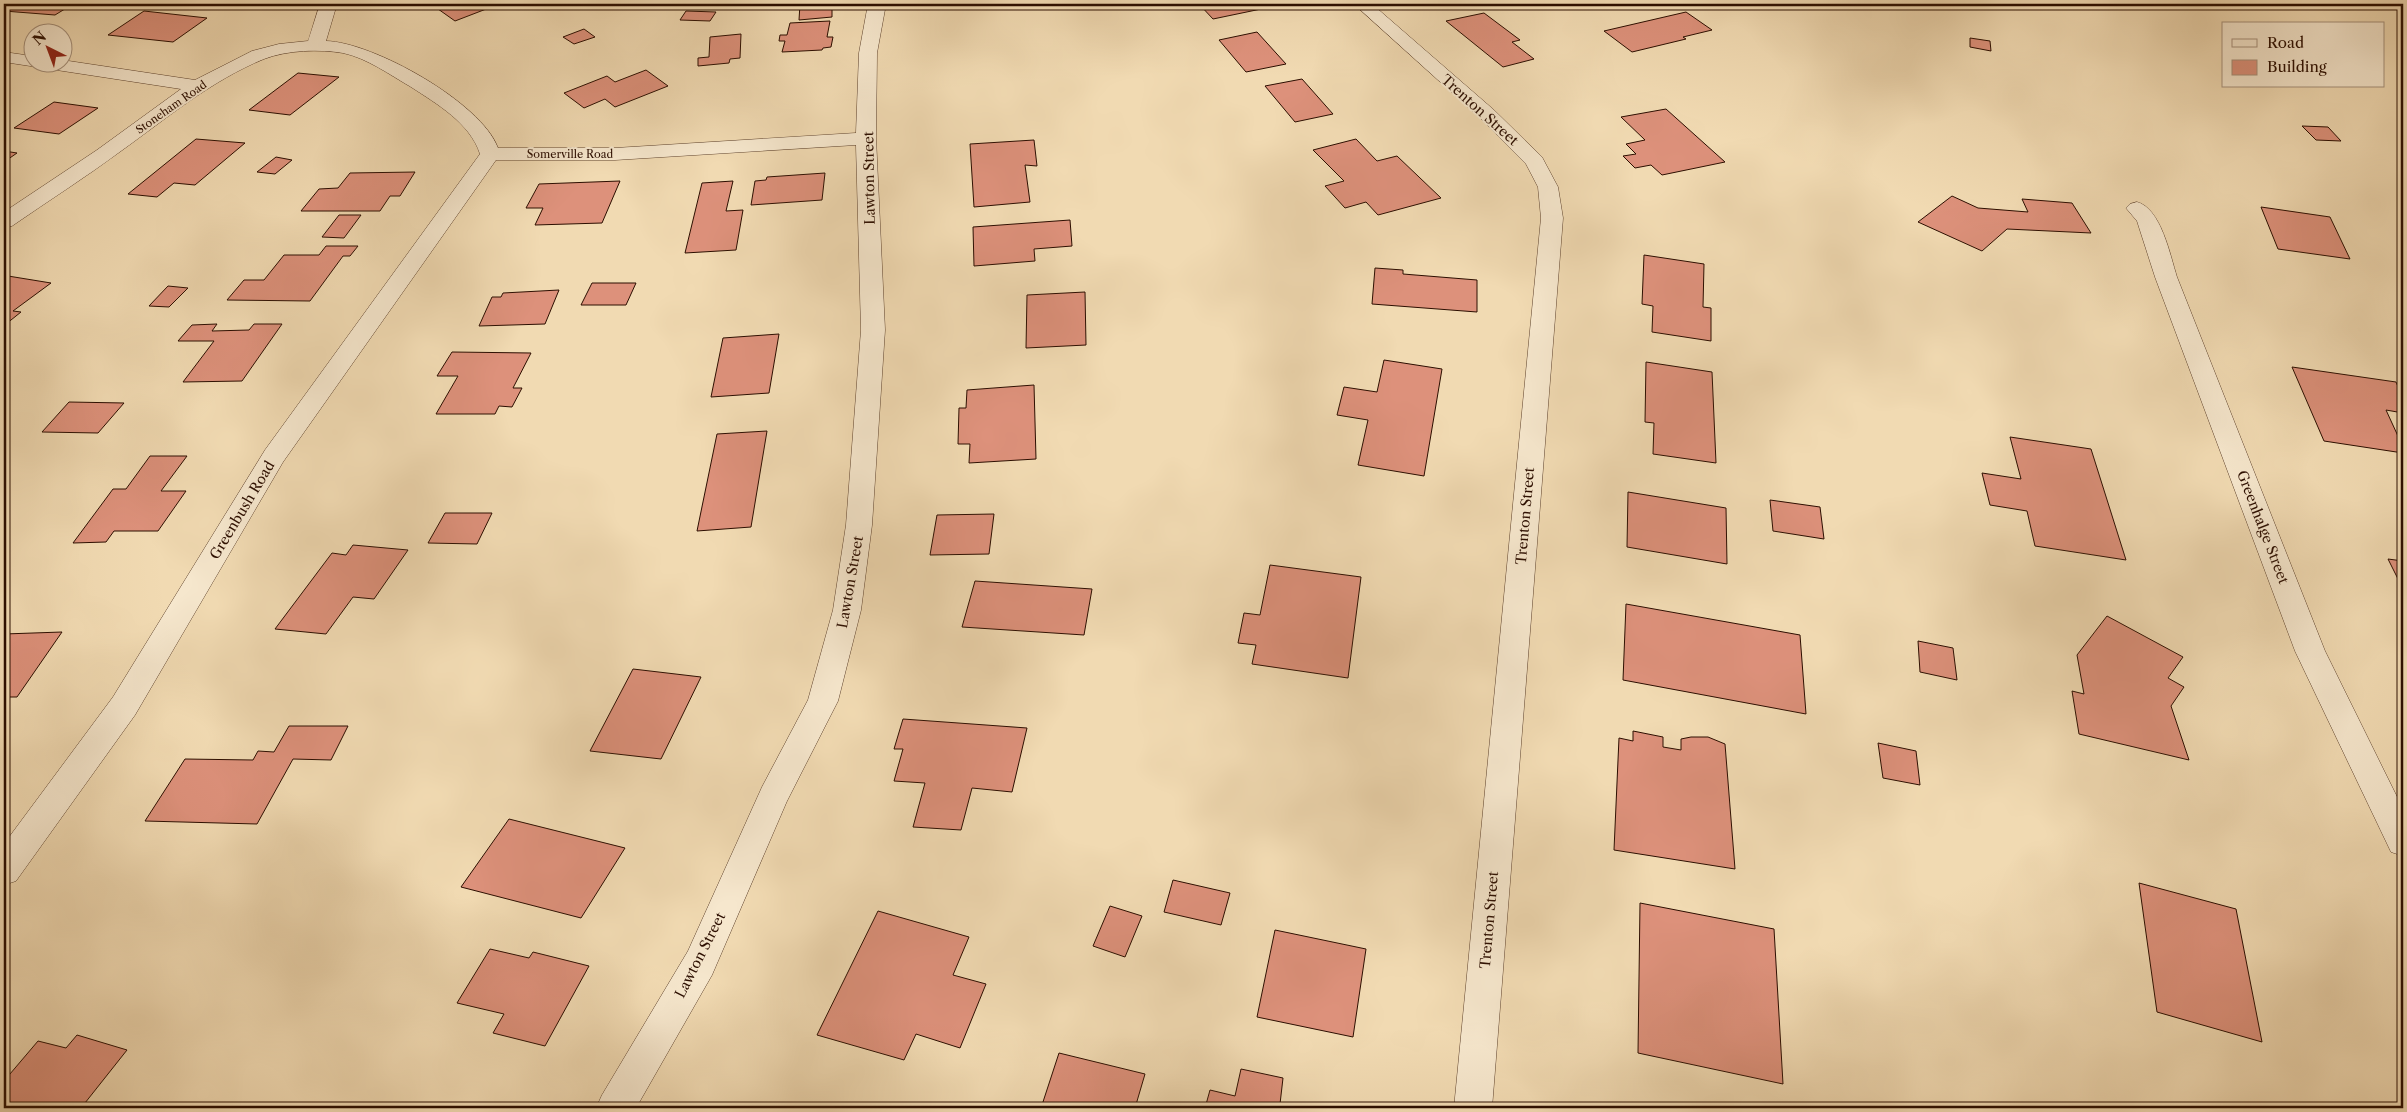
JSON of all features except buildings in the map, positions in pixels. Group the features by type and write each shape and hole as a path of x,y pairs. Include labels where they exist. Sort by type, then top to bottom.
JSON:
{"street":[{"path":"328,4 315,46 355,50 446,102 472,124 484,138 490,154"},
{"name":"Lawton Street","path":"615,1108 700,963 774,798 823,701 847,610 859,525 873,330 866,138 868,53 877,4"},
{"name":"Trenton Street","path":"1362,4 1486,114 1535,161 1548,187 1552,218 1473,1108"},
{"name":"Stoneham Road","path":"4,221 104,154 198,86 258,55 279,49 315,46"},
{"path":"4,57 22,60"},
{"path":"72,67 198,86"},
{"name":"Somerville Road","path":"490,154 615,154 866,138"},
{"name":"Greenbush Road","path":"4,870 124,706 274,456 490,154"},
{"name":"Greenhalge Street","path":"2137,208 2147,218 2166,278 2310,651 2403,842"}]}
